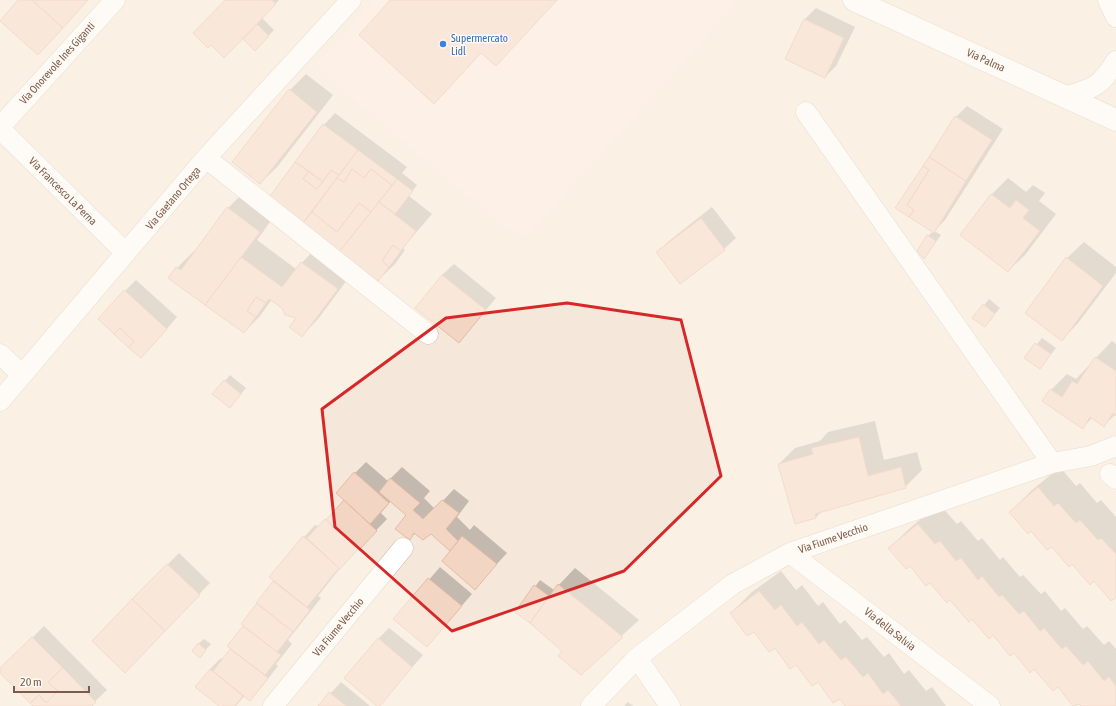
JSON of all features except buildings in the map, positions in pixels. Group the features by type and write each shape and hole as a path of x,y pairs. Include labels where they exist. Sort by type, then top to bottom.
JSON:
{"main road":[{"name":"Via Palma","path":"854,0 1116,120"}],"street":[{"name":"Via Onorevole Ines Giganti","path":"0,128 115,0"},
{"name":"Via Gaetano Ortega","path":"0,401 206,158 351,0"},
{"path":"1108,0 1116,17"},
{"path":"1066,96 1092,89 1109,72 1116,61"},
{"path":"806,112 1052,463"},
{"name":"Via Francesco La Perna","path":"0,128 126,253"},
{"path":"206,158 428,334"},
{"path":"0,354 22,375"},
{"name":"Via Fiume Vecchio","path":"590,706 637,658 733,584 790,553 1052,463 1090,456 1116,446"},
{"name":"Via Fiume Vecchio","path":"273,706 403,548"},
{"name":"Via della Salvia","path":"790,553 990,706"},
{"path":"637,658 670,706"}],"highlighted area":[{"path":"567,303 681,320 721,476 624,571 452,631 335,527 322,409 446,318"}],"shaded area":[{"path":"0,0 1116,0 1116,706 0,706"},
{"path":"375,0 734,0 736,3 527,236 501,224 315,66"}],"place":[{"name":"Supermercato Lidl","path":"443,44"}]}
